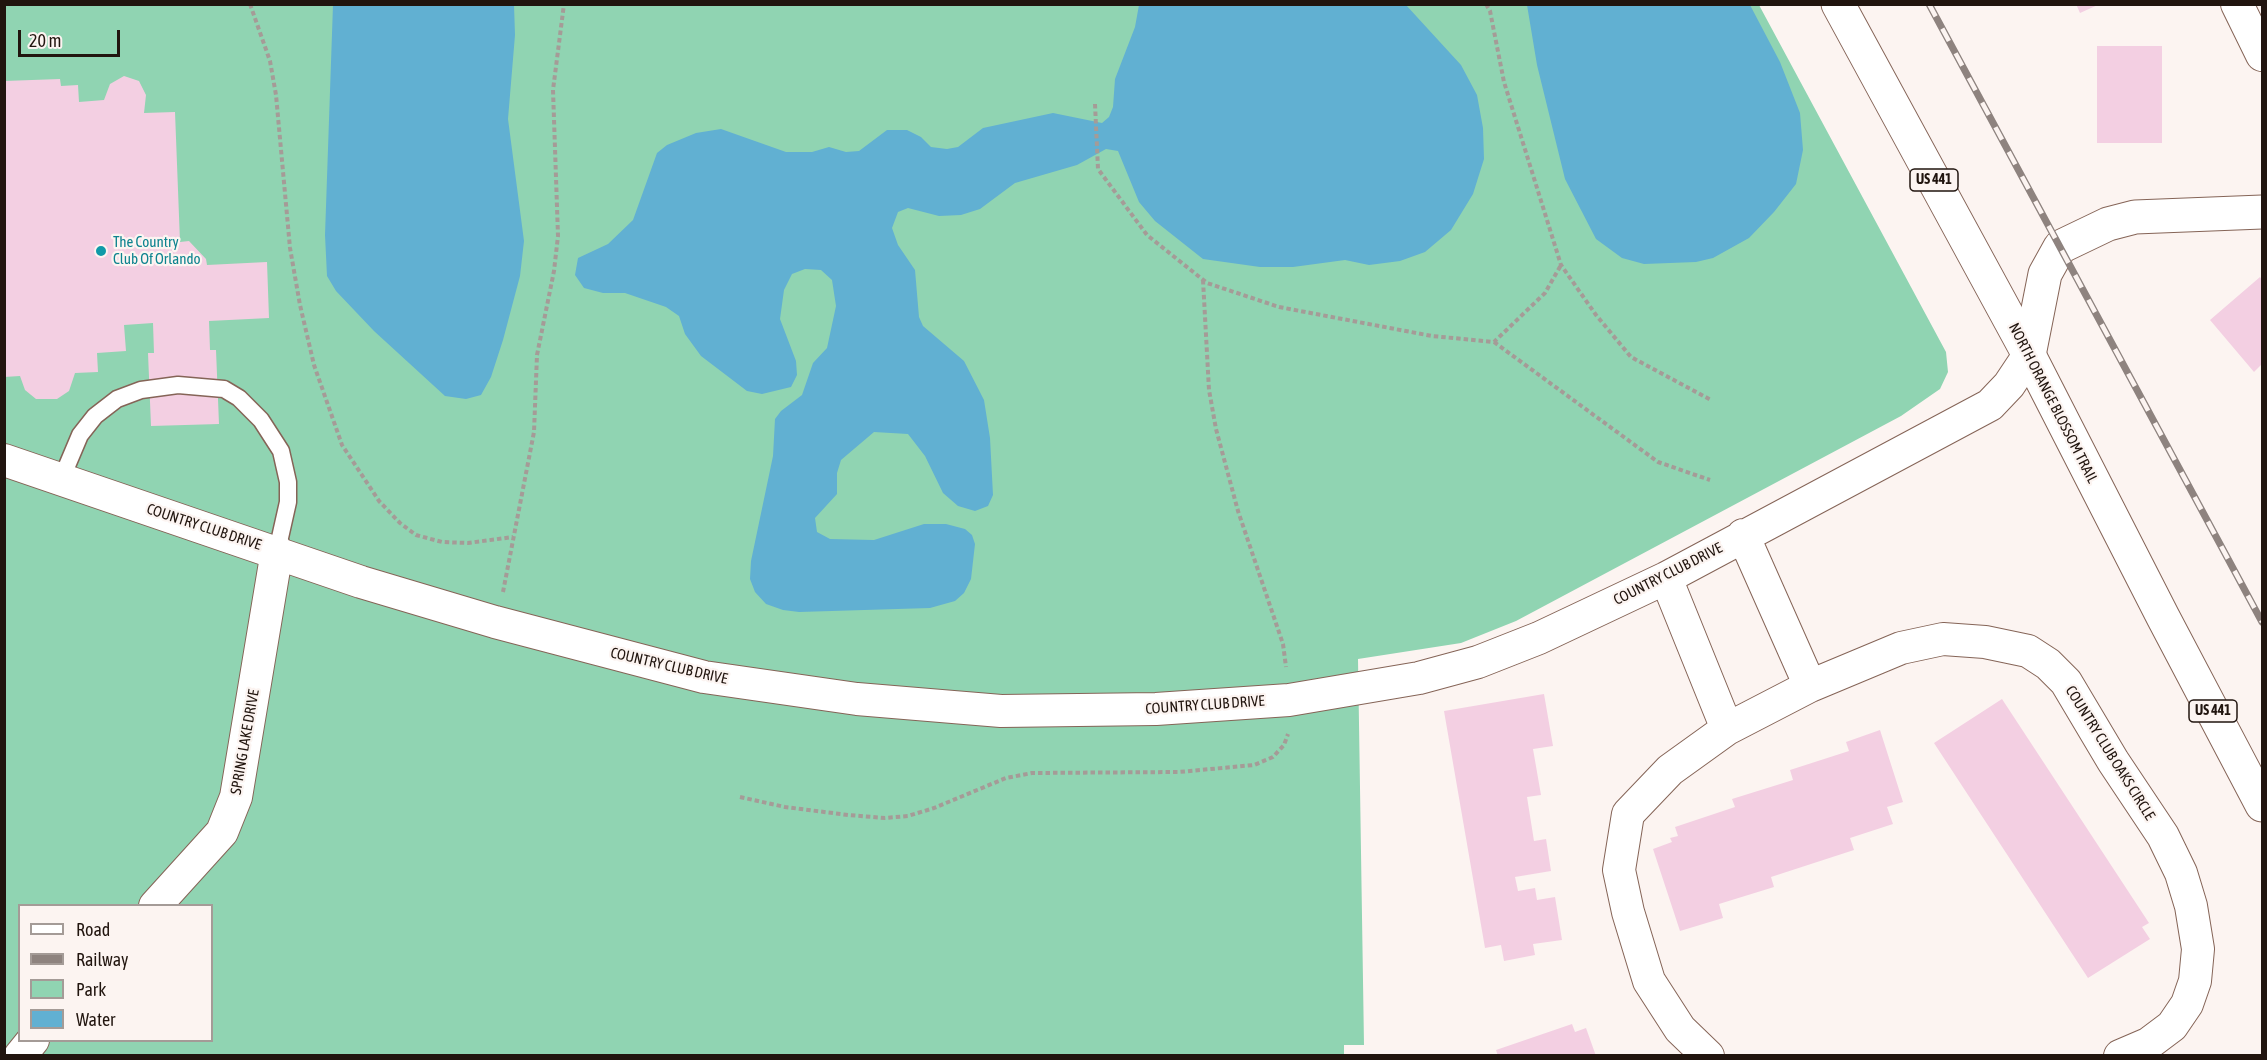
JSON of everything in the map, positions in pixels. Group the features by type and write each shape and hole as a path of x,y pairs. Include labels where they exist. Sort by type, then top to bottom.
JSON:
{"main road":[{"name":"NORTH ORANGE BLOSSOM TRAIL","path":"1838,4 2029,355 2262,805"},
{"name":"COUNTRY CLUB DRIVE","path":"2029,355 2045,274 2060,247 2108,224 2135,217 2262,212"}],"street":[{"path":"2237,4 2262,55"},
{"name":"COUNTRY CLUB DRIVE","path":"4,460 277,551 361,582 495,622 704,677 857,699 1001,711 1156,710 1288,700 1419,678 1479,662 1539,638 1666,578 1990,405 2009,385 2029,355"},
{"path":"1743,535 1810,686"},
{"name":"SPRING LAKE DRIVE","path":"157,904 222,832 236,797 277,551"},
{"path":"1666,578 1727,729"},
{"name":"COUNTRY CLUB OAKS CIRCLE","path":"1708,1056 1680,1029 1649,981 1628,912 1619,870 1628,814 1670,770 1727,729 1810,686 1901,648 1943,639 1985,642 2028,651 2048,664 2066,682 2163,836 2181,873 2191,906 2198,950 2195,981 2187,1004 2172,1026 2148,1044 2120,1056"},
{"path":"20,1056 32,1042"}],"lane":[{"path":"61,480 80,435 95,416 117,399 141,390 178,385 224,388 239,398 261,420 281,451 288,482 288,502 277,551"}],"path":[{"path":"250,4 270,61 276,95 290,248 300,305 314,365 342,445 379,501 400,523 416,535 441,542 468,543 513,537"},
{"path":"495,622 534,432 537,355 554,271 558,236 554,90 564,4"},
{"path":"1486,4 1490,11 1504,82 1562,265 1596,315 1631,357 1711,400"},
{"path":"1095,104 1098,170 1147,235 1203,280 1279,307 1431,336 1494,342 1658,462 1710,480"},
{"path":"1494,342 1545,293 1562,265"},
{"path":"740,797 785,807 885,818 926,811 1006,778 1032,773 1179,772 1254,765 1273,757 1284,745 1288,732 1288,700 1283,644 1241,520 1216,429 1209,390 1203,280"}],"green space":[{"name":"The Country Club Of Orlando","path":"5,5 1759,5 1946,352 1948,372 1940,389 1901,416 1516,621 1461,643 1358,659 1364,1045 1344,1045 1344,1055 5,1056"}],"water":[{"path":"333,5 514,5 515,35 508,119 524,241 520,276 503,340 491,377 481,395 466,399 445,396 374,331 336,291 327,276 325,235"},
{"path":"1139,5 1406,5 1461,65 1477,95 1483,128 1484,159 1473,194 1451,230 1425,252 1400,261 1369,265 1345,260 1293,267 1260,267 1203,259 1155,221 1139,202 1118,151 1106,149 1077,165 1015,183 980,209 961,215 939,216 908,208 898,212 892,228 898,245 915,270 919,317 923,326 964,361 984,400 990,438 993,495 988,506 975,511 958,506 943,493 925,456 908,434 874,432 841,460 837,473 837,494 815,518 817,532 830,539 874,540 924,524 946,524 965,529 972,535 975,544 971,579 964,593 955,601 930,608 799,612 783,610 766,604 755,592 750,579 751,561 773,456 775,419 781,411 802,395 813,363 827,348 836,306 832,280 821,270 805,269 792,274 784,290 780,319 796,361 797,375 791,387 762,394 747,391 701,356 685,334 679,316 666,307 625,293 603,293 584,288 575,275 578,258 608,244 633,220 657,153 667,145 696,133 721,129 786,152 812,152 829,147 846,152 859,151 887,130 907,130 921,137 931,147 947,149 958,147 983,128 1053,113 1102,123 1109,117 1113,107 1115,79 1135,27"},
{"path":"1527,5 1750,5 1780,62 1800,113 1803,150 1796,184 1749,238 1713,258 1696,262 1644,264 1622,258 1596,239 1565,179 1537,65"}],"building":[{"path":"2076,4 2100,4 2080,13"},
{"path":"2097,46 2162,46 2162,143 2097,143"},
{"name":"The Country Club Of Orlando","path":"124,76 139,81 146,95 144,113 175,112 180,242 189,241 206,259 207,265 267,262 269,318 209,321 210,350 216,350 219,424 151,426 148,353 154,353 153,323 124,325 126,351 97,353 98,372 75,373 69,391 57,399 36,399 25,390 20,376 4,377 4,81 60,79 61,86 78,85 79,102 104,100 110,84"},
{"path":"2260,277 2262,280 2262,364 2254,372 2210,320"},
{"path":"1544,694 1553,746 1533,749 1541,795 1527,797 1534,841 1546,839 1551,871 1515,877 1518,891 1535,888 1537,900 1555,897 1562,940 1533,944 1535,955 1504,961 1501,945 1485,948 1444,711"},
{"path":"2002,699 2149,923 2142,927 2150,939 2088,978 1934,743"},
{"path":"1880,730 1903,802 1887,807 1893,824 1850,838 1854,850 1771,877 1774,887 1719,904 1723,918 1680,931 1653,849 1672,842 1670,838 1678,836 1675,827 1735,807 1732,799 1793,780 1790,770 1849,751 1846,742"},
{"path":"1572,1024 1575,1032 1586,1028 1596,1056 1498,1056 1496,1050"}],"railway":[{"path":"1929,4 2262,622"}],"place":[{"name":"The Country Club Of Orlando","path":"101,251"}]}
